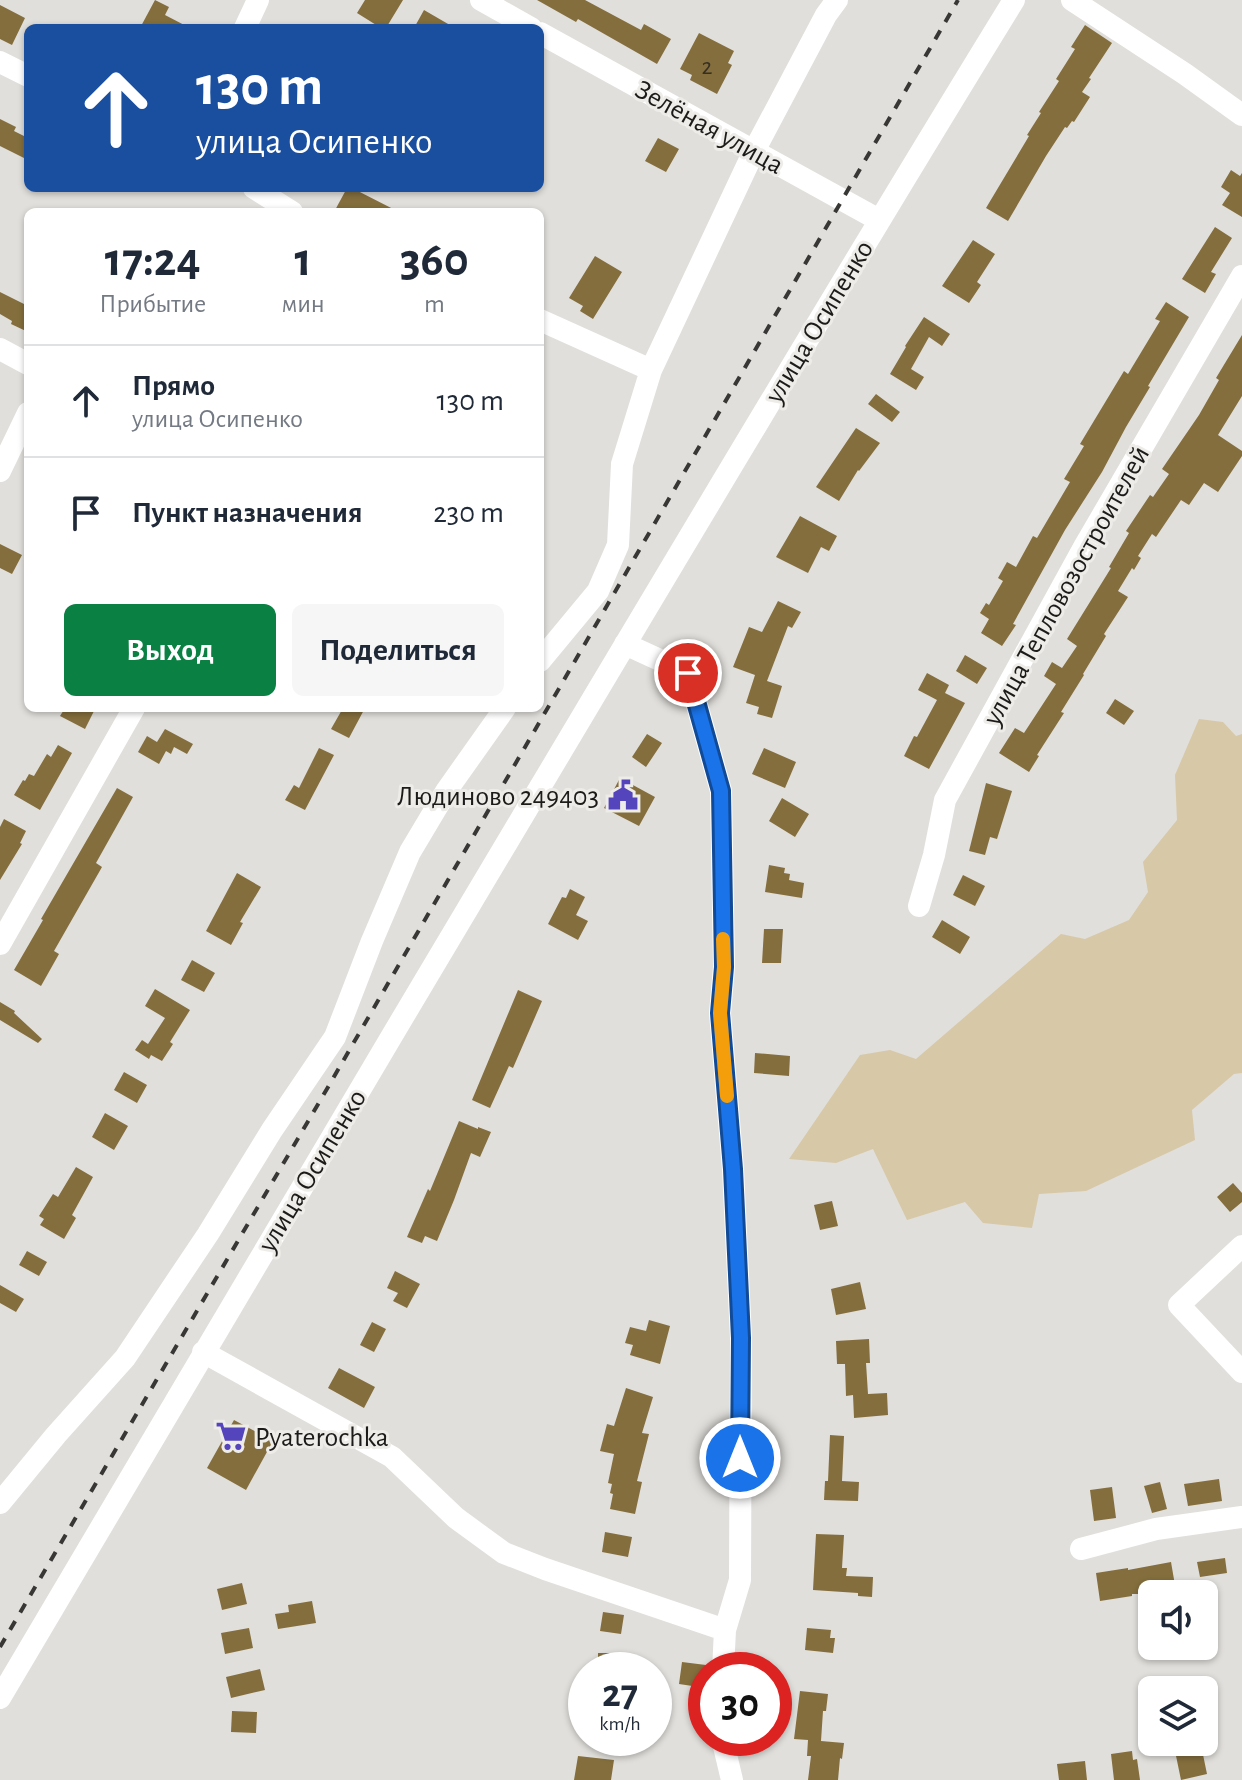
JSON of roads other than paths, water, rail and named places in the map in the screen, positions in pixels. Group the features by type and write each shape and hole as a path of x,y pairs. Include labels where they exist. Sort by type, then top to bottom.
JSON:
{"street":[{"path":"247,24 258,0"},
{"path":"481,0 524,24"},
{"path":"544,656 598,591 618,545 622,464 651,370 754,151 826,15 837,0"},
{"name":"улица Осипенко","path":"0,1698 625,644 1014,0"},
{"path":"1072,0 1242,115"},
{"name":"Зелёная улица","path":"544,35 879,220"},
{"path":"0,62 24,74"},
{"path":"260,192 286,208"},
{"name":"улица Тепловозостроителей","path":"919,906 934,855 945,800 1084,547 1242,276"},
{"path":"544,322 651,370"},
{"path":"0,349 24,362"},
{"path":"0,471 24,421"},
{"path":"625,644 688,673 721,791 724,967 720,1013 733,1169 741,1338 740,1580 725,1630 724,1652"},
{"path":"0,944 132,712"},
{"path":"0,1503 125,1358 335,1037 410,852 447,790 502,712"},
{"path":"1242,1246 1179,1305 1242,1372"},
{"path":"203,1352 392,1457 456,1518 504,1553 725,1630"},
{"path":"1081,1549 1156,1529 1242,1517"},
{"path":"726,1756 732,1780"}],"railway":[{"path":"0,1647 958,0"}],"place":[{"name":"Людиново 249403","path":"623,795"},
{"name":"Pyaterochka","path":"231,1436"}]}
